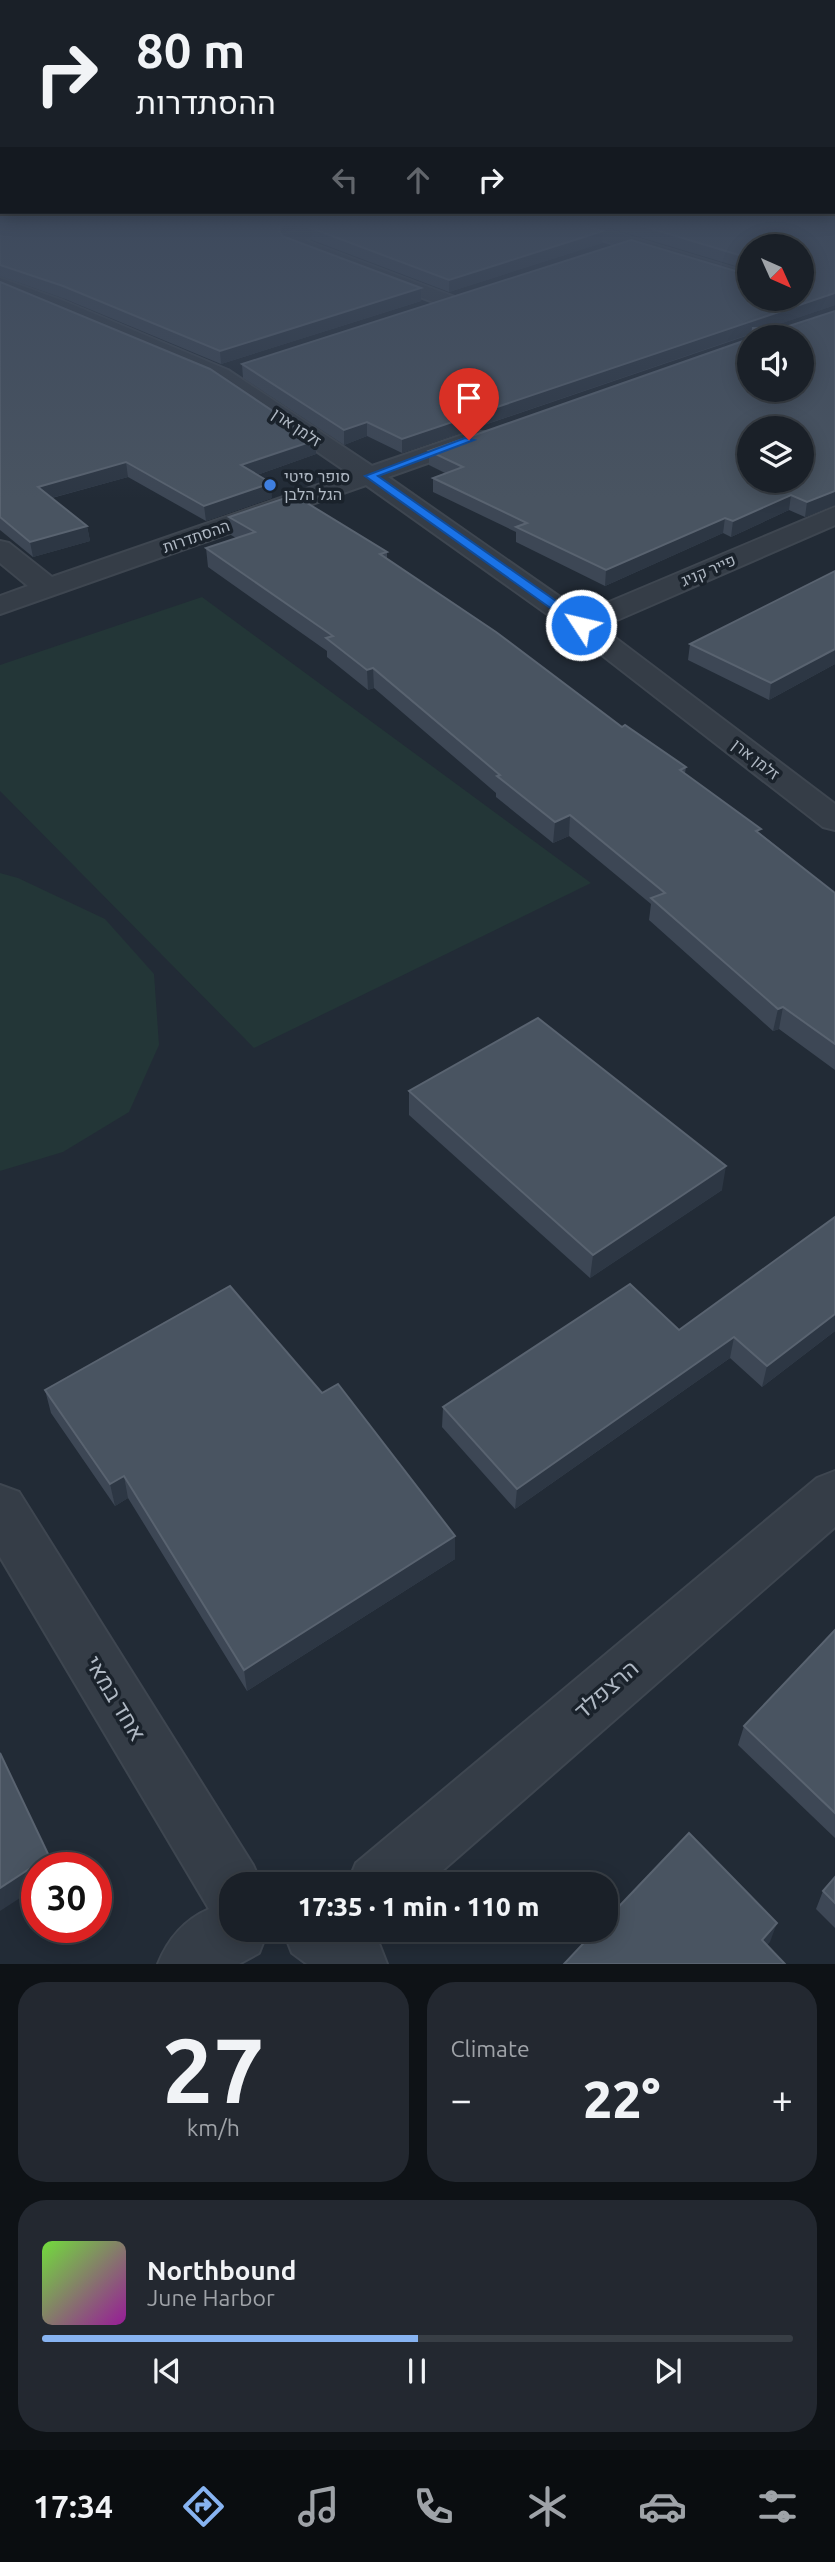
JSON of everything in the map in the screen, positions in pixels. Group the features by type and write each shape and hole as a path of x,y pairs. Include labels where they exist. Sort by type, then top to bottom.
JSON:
{"street":[{"name":"זלמן ארן","path":"77,316 220,375 370,476 581,625 835,820"},
{"path":"220,375 246,367"},
{"name":"ההסתדרות","path":"0,605 500,429"},
{"name":"פייר קניג","path":"581,625 835,515"},
{"path":"0,549 48,589"},
{"name":"אחד במאי","path":"0,1509 222,1872"},
{"name":"הרצפלד","path":"394,1872 829,1510"},
{"path":"190,1964 219,1938"}],"shaded area":[{"path":"202,597 591,883 254,1048 0,791 0,665"},
{"path":"0,873 18,878 105,919 154,974 159,1045 129,1112 63,1152 0,1171"}],"building":[{"path":"0,316 81,316 210,369 316,440 241,465 271,483 204,506 126,462 38,487 87,526 30,542 0,517"},
{"path":"135,316 333,316 220,351"},
{"path":"394,316 768,316 402,439 367,422 344,430 242,364"},
{"path":"821,316 835,316 835,491 807,502 791,495 733,521 725,518 606,570 516,527 527,523 433,478 463,467 429,451 737,343 737,402 814,402 814,325 792,325"},
{"path":"294,495 387,552 380,554 496,632 622,727 625,725 686,767 680,770 761,829 756,831 835,893 835,1044 783,1007 778,1009 651,898 665,893 570,815 555,822 497,776 500,775 373,668 367,670 326,638 333,636 206,548 255,532 229,517"},
{"path":"835,571 835,649 771,683 690,644"},
{"path":"538,1018 726,1166 593,1255 409,1091"},
{"path":"835,1217 835,1314 767,1366 734,1337 517,1489 443,1407 630,1284 679,1330"},
{"path":"230,1286 322,1393 338,1384 455,1536 244,1670 124,1476 110,1484 45,1390"},
{"path":"835,1630 835,1813 744,1726"},
{"path":"0,1753 47,1852 21,1852 21,1874 0,1888"},
{"path":"689,1833 777,1923 762,1940 785,1964 564,1964 585,1942 618,1942 618,1907"},
{"path":"835,1877 835,1903 823,1891"}],"place":[{"name":"סופר סיטי הגל הלבן","path":"270,485"}],"route":[{"path":"469,440 370,476 581,625"}]}
